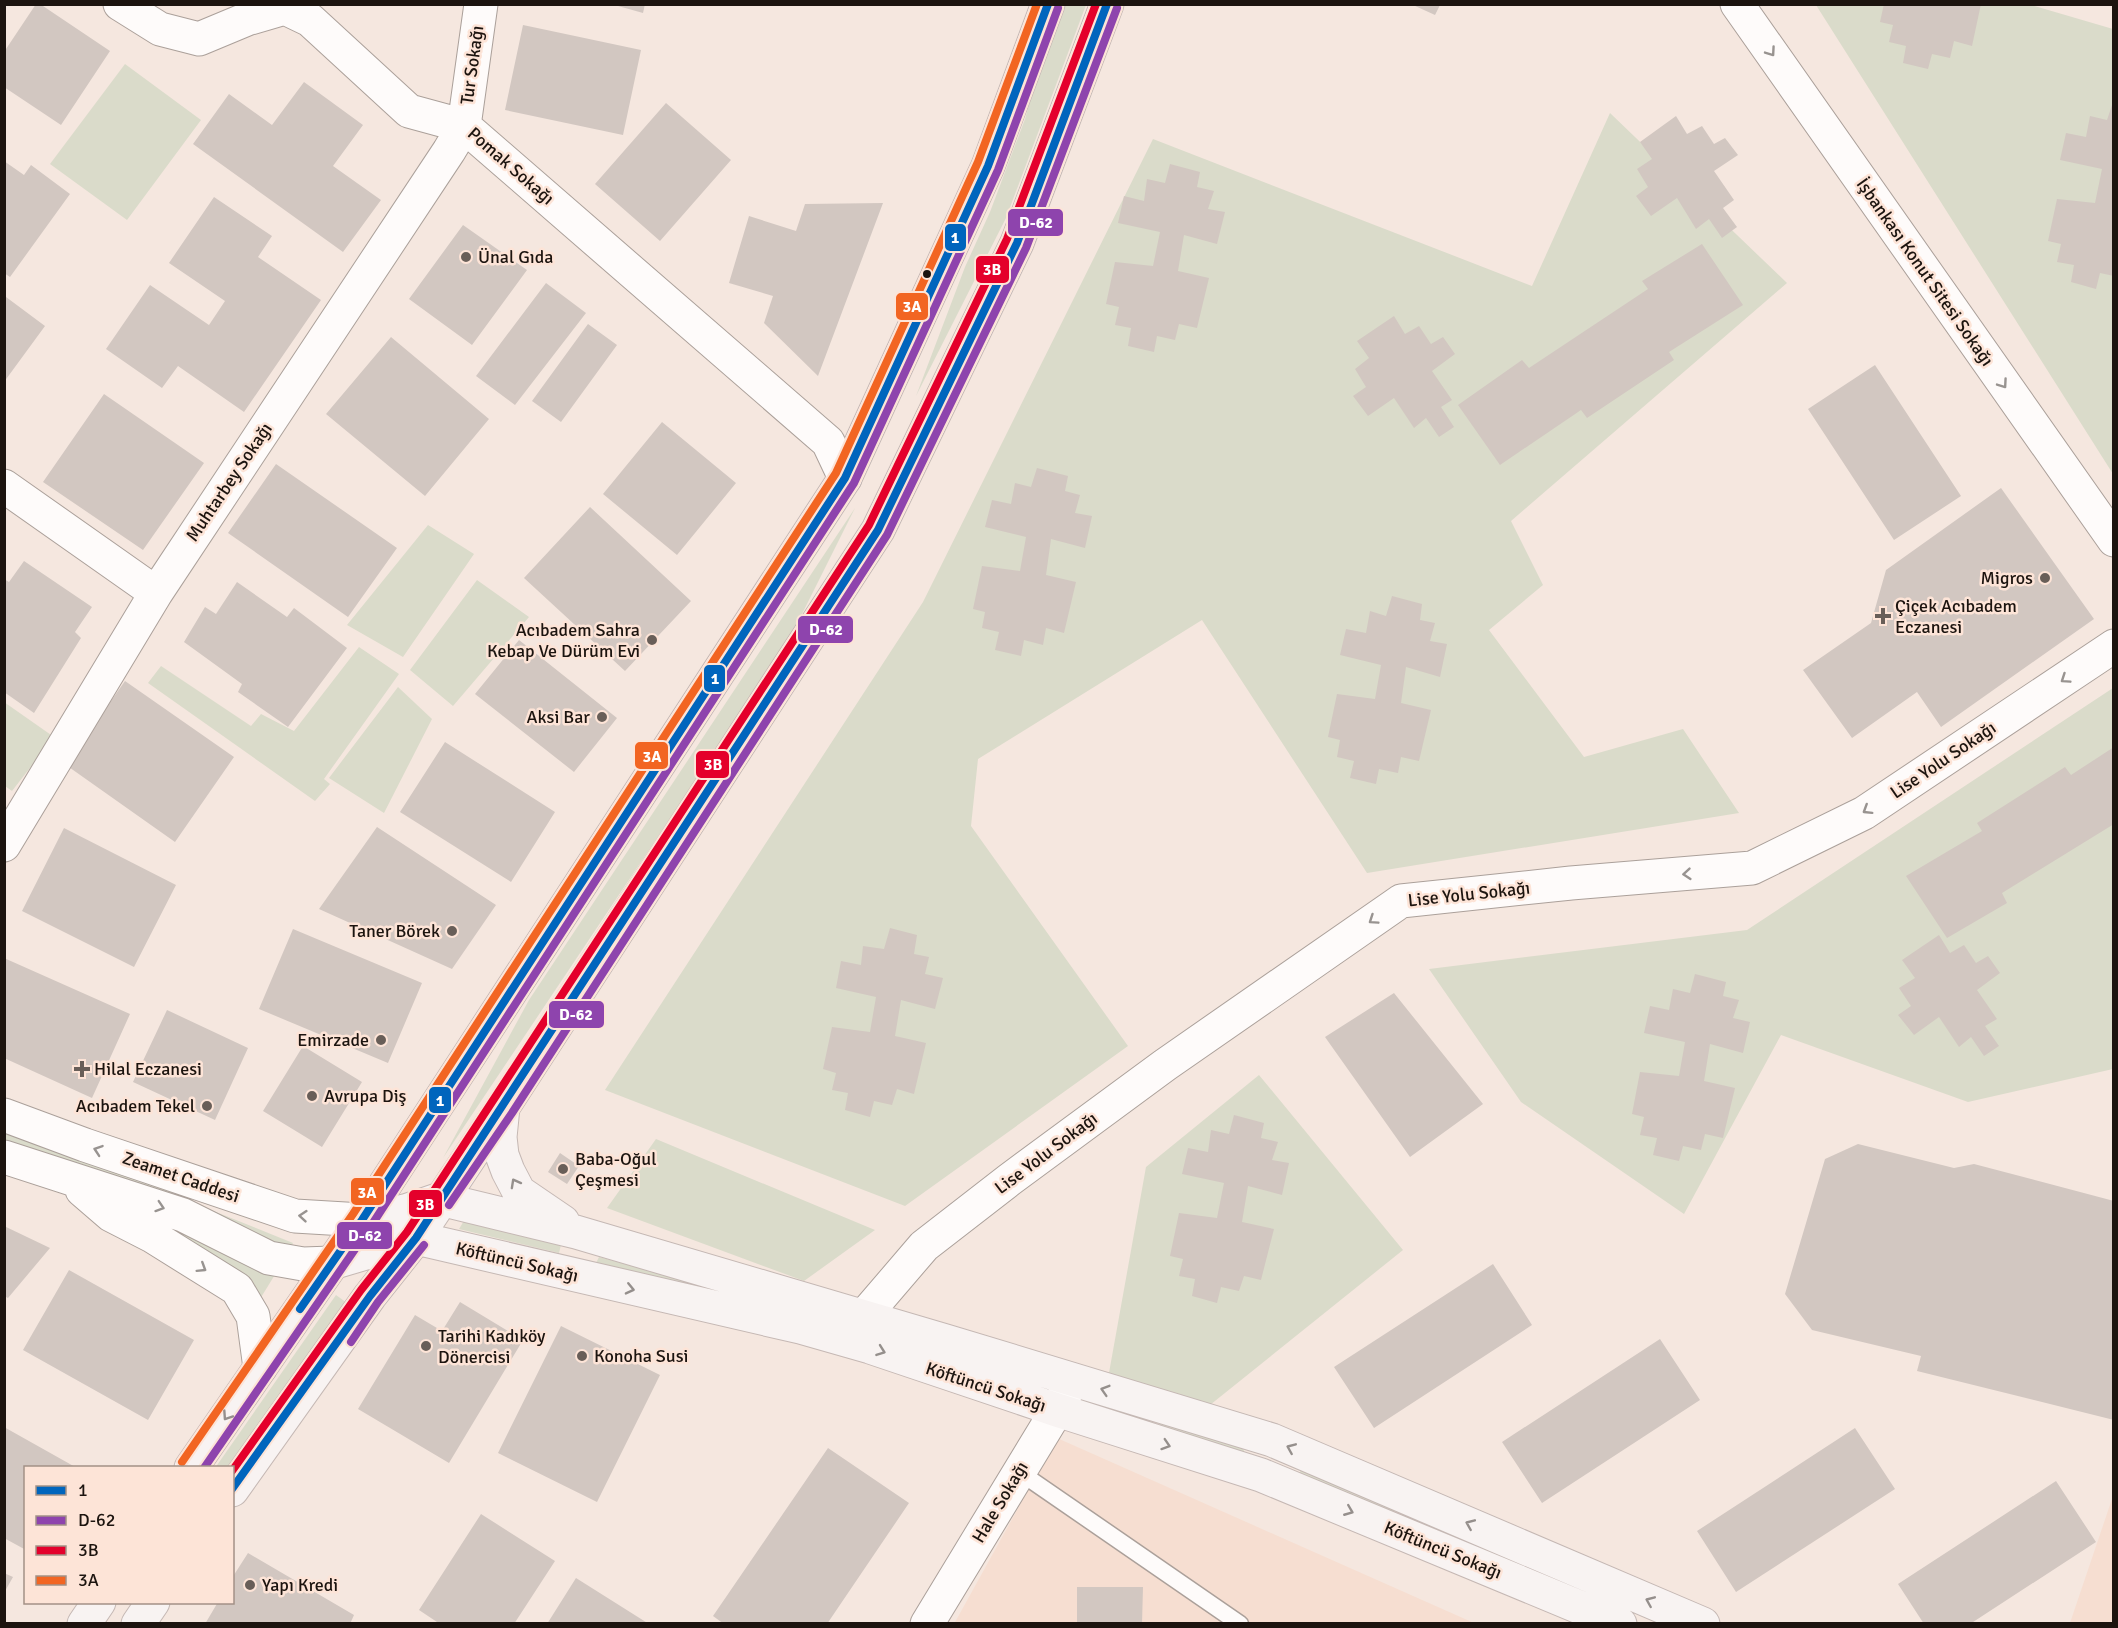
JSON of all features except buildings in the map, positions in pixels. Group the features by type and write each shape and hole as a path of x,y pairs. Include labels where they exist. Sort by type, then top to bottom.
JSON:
{"main road":[{"path":"192,1466 362,1220 845,478 988,166 1048,4"},
{"path":"332,1263 410,1225 440,1199 503,1107 878,530 1017,243 1107,4"},
{"path":"234,1487 370,1296 410,1225 408,1188 470,1084 483,1057 497,1013"},
{"name":"Köftüncü Sokağı","path":"503,1107 500,1137 502,1155 519,1192 576,1232"},
{"name":"Köftüncü Sokağı","path":"440,1199 576,1232 853,1328 1056,1410 1261,1475 1620,1623"},
{"name":"Köftüncü Sokağı","path":"362,1220 410,1225 573,1276 800,1327 853,1328 1072,1380 1272,1440 1703,1623"},
{"path":"370,1296 408,1271 450,1260 573,1276"},
{"path":"84,1623 98,1604"},
{"path":"138,1623 152,1604"}],"street":[{"name":"Pomak Sokağı","path":"120,4 160,29 199,39 247,19 285,8 310,20 409,111 464,126 828,442 845,478"},
{"name":"Tur Sokağı","path":"464,126 481,4"},
{"name":"İşbankası Konut Sitesi Sokağı","path":"1737,4 2114,540"},
{"name":"Muhtarbey Sokağı","path":"4,844 156,593 464,126"},
{"path":"4,486 156,593"},
{"name":"Lise Yolu Sokağı","path":"853,1328 924,1246 1165,1065 1401,901 1571,883 1752,868 1864,813 2114,646"},
{"name":"Zeamet Caddesi","path":"4,1115 295,1216 362,1220"},
{"name":"Zeamet Caddesi","path":"4,1157 183,1215 270,1258 303,1264 332,1263"},
{"path":"67,1178 111,1215 152,1236 237,1289 253,1316 260,1368"},
{"name":"Hale Sokağı","path":"927,1623 1072,1380"}],"lane":[{"path":"1018,1471 1240,1623"}],"shaded area":[{"path":"1057,1438 1474,1623 954,1624"},
{"path":"2113,1496 2113,1623 2070,1623"}],"green space":[{"path":"1065,5 1086,5 1006,218 916,396 965,267 990,212"},
{"path":"1816,5 2031,5 2113,29 2113,474"},
{"path":"125,64 201,120 127,220 50,164"},
{"path":"1610,113 1787,283 1511,521 1543,585 1489,630 1584,757 1683,729 1739,813 1367,873 1202,620 978,759 971,826 1128,1046 905,1206 605,1090 923,602 1153,139 1532,286"},
{"path":"855,508 788,642 443,1158 529,1000"},
{"path":"428,525 474,554 403,657 347,625"},
{"path":"477,580 529,617 453,706 410,670"},
{"path":"359,647 399,674 324,779 330,784 315,801 148,683 161,666 251,726 261,714 294,731"},
{"path":"398,687 432,719 384,813 329,778"},
{"path":"2113,688 2113,1069 1968,1102 1781,1035 1684,1214 1521,1102 1429,969 1747,930"},
{"path":"4,702 54,737 12,791 5,786"},
{"path":"1259,1075 1403,1250 1205,1409 1107,1384 1146,1167"},
{"path":"5,1131 146,1180 211,1210 293,1243 289,1251 5,1144"},
{"path":"656,1139 875,1230 804,1281 607,1208"},
{"path":"132,1207 276,1273 260,1299"},
{"path":"465,1219 561,1245 559,1253 459,1229"},
{"path":"599,1257 695,1283 693,1293 595,1265"},
{"path":"336,1295 347,1303 228,1466 216,1466"},
{"path":"1160,1423 1242,1446 1247,1458 1158,1429"},
{"path":"1303,1468 1396,1507 1391,1516 1296,1477"}],"transit line":[{"name":"3A","path":"182,1462 353,1214 836,473 978,162 1037,4"},
{"name":"1","path":"300,1309 362,1220 845,478 988,166 1048,4"},
{"name":"3B","path":"234,1468 361,1290 407,1232 869,525 1007,239 1096,4"},
{"name":"1","path":"234,1486 370,1296 416,1238 878,530 1017,243 1107,4"},
{"name":"D-62","path":"205,1466 371,1226 854,483 998,170 1058,8"},
{"name":"D-62","path":"449,1205 512,1113 887,535 1026,248 1117,8"},
{"name":"D-62","path":"351,1342 378,1302 424,1245"}],"place":[{"name":"Ünal Gıda","path":"466,257"},
{"name":"Migros","path":"2045,578"},
{"name":"Çiçek Acıbadem Eczanesi","path":"1883,616"},
{"name":"Acıbadem Sahra Kebap Ve Dürüm Evi","path":"652,640"},
{"name":"Aksi Bar","path":"602,717"},
{"name":"Taner Börek","path":"452,931"},
{"name":"Emirzade","path":"381,1040"},
{"name":"Hilal Eczanesi","path":"82,1069"},
{"name":"Avrupa Diş","path":"312,1096"},
{"name":"Acıbadem Tekel","path":"207,1106"},
{"name":"Baba-Oğul Çeşmesi","path":"563,1169"},
{"name":"Tarihi Kadıköy Dönercisi","path":"426,1346"},
{"name":"Konoha Susi","path":"582,1356"},
{"name":"Yapı Kredi","path":"250,1585"}]}
